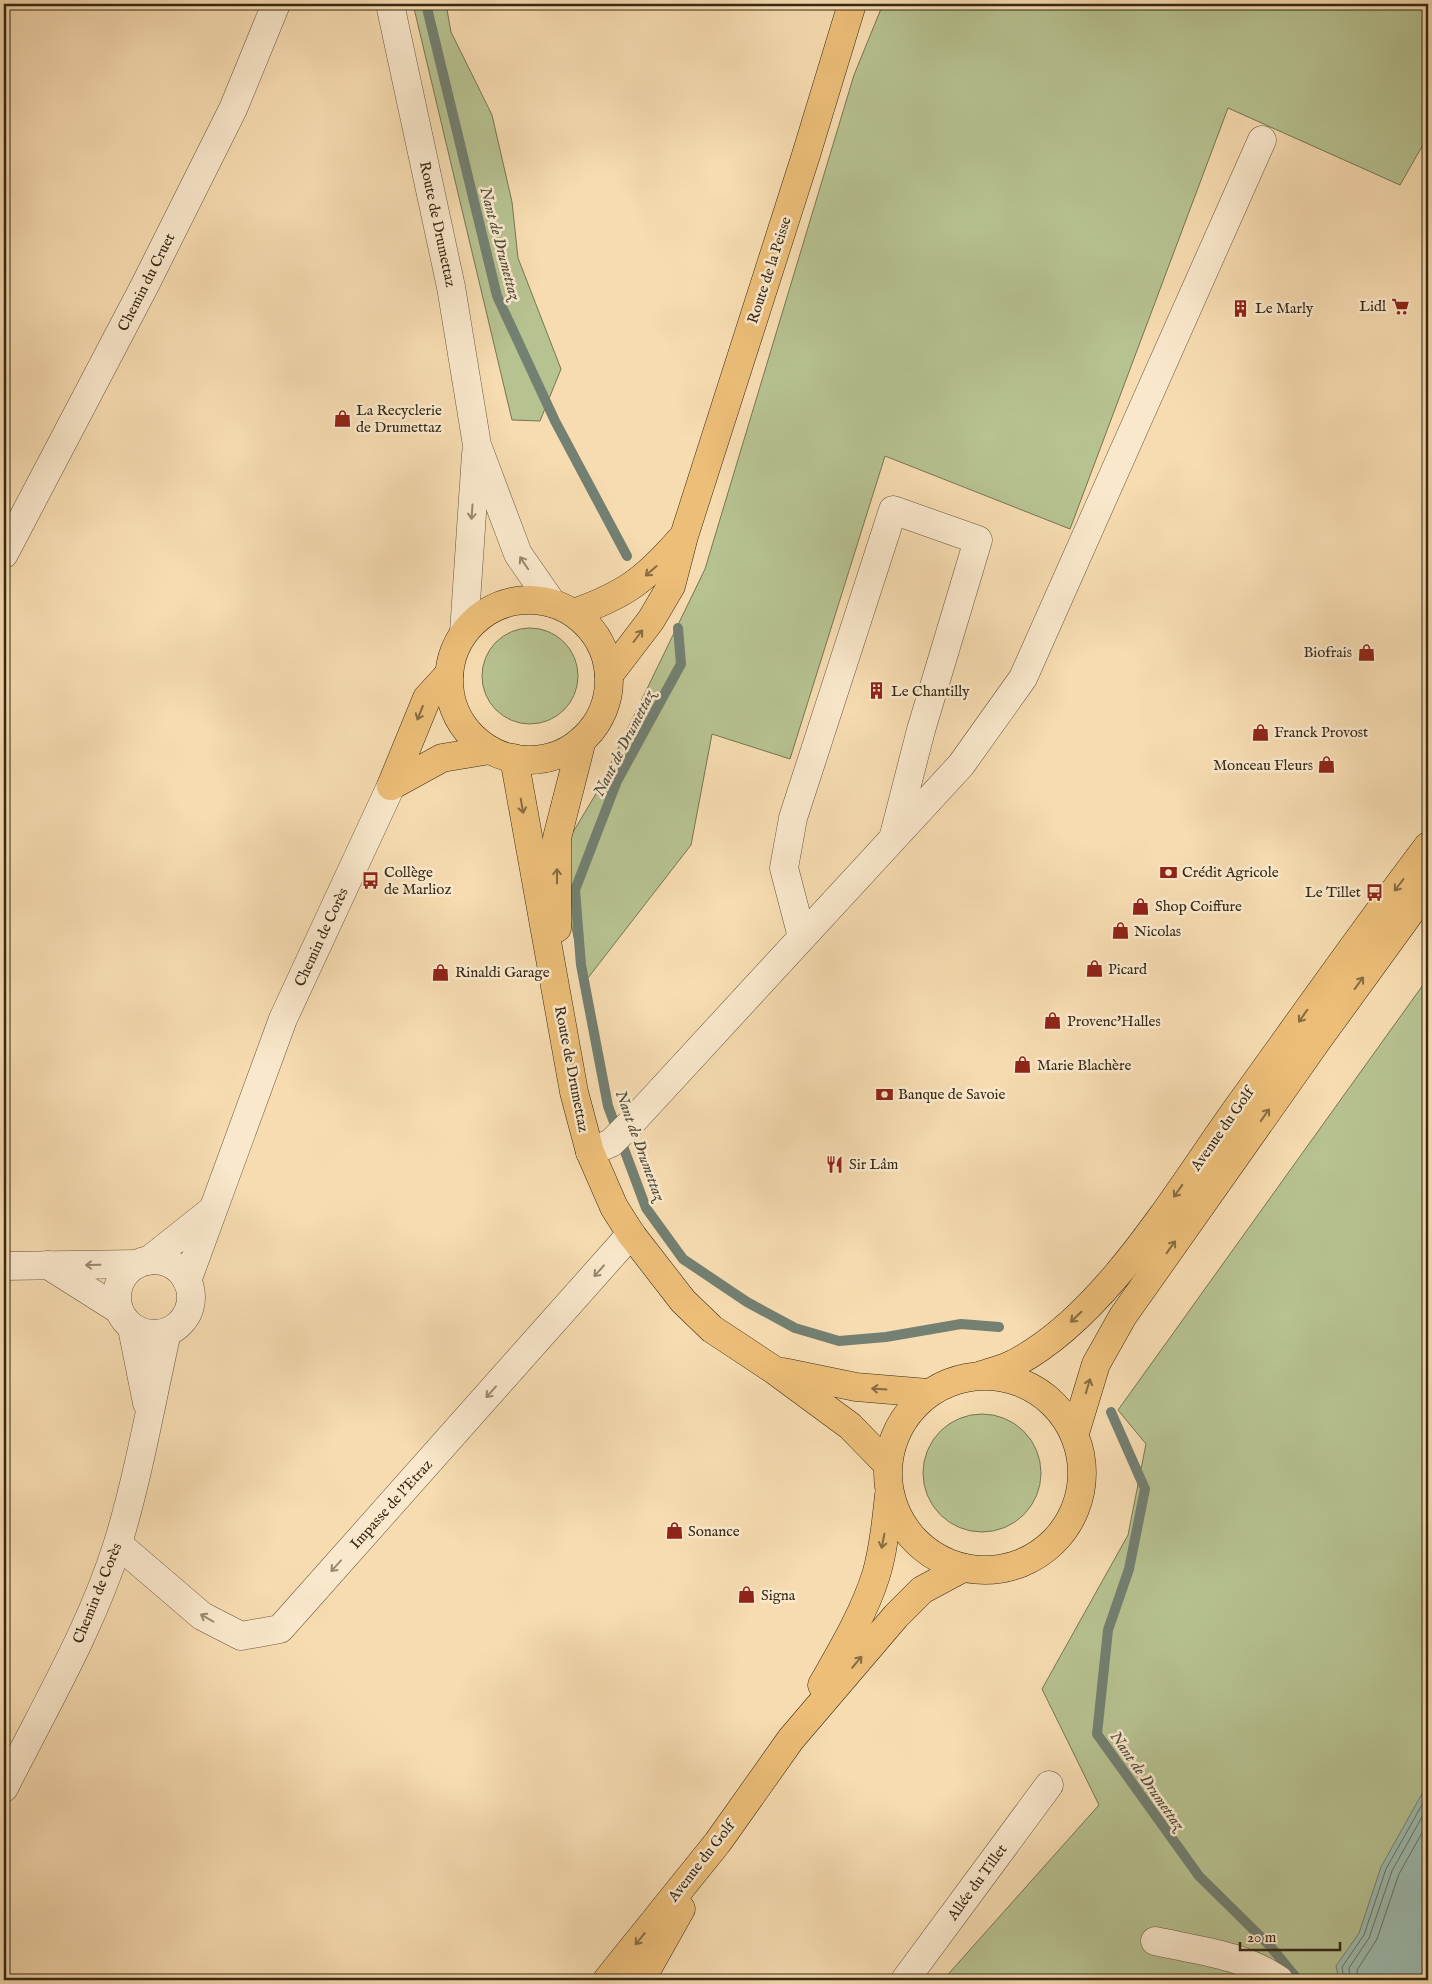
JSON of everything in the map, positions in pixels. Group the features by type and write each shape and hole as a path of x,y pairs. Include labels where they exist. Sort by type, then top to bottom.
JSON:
{"main road":[{"name":"Route de la Peisse","path":"609,675 651,620 670,586 684,536 806,155 852,4"},
{"path":"502,754 472,736 459,718 451,697 449,674 454,652 464,632 482,615 503,604 528,600 563,608 602,603 630,588 654,569 684,536"},
{"path":"391,786 442,758 502,754 538,759 561,753 582,740 598,722 607,699 609,675 604,651 592,630 563,608"},
{"name":"Chemin de Corès","path":"391,786 427,698 449,674"},
{"name":"Route de Drumettaz","path":"557,994 557,838 582,740"},
{"name":"Route de Drumettaz","path":"502,754 557,994 574,1092 600,1147 614,1207 631,1234 683,1300 712,1329 774,1370 850,1426 887,1464"},
{"name":"Avenue du Golf","path":"982,1375 1012,1365 1046,1344 1076,1318 1126,1263 1320,992 1428,846"},
{"name":"Avenue du Golf","path":"1075,1433 1096,1364 1122,1316 1428,888"},
{"name":"Route de Drumettaz","path":"774,1370 856,1387 928,1393"},
{"path":"982,1375 1011,1378 1037,1390 1060,1409 1075,1433 1083,1463 1081,1494 1070,1523 1050,1547 1024,1564 994,1571 963,1568 937,1558 915,1541 899,1519 889,1493 887,1464 894,1437 908,1412 928,1393 954,1380 982,1375"},
{"name":"Avenue du Golf","path":"791,1739 853,1627 876,1574 885,1532 889,1493"},
{"name":"Avenue du Golf","path":"607,1980 718,1842 791,1739 896,1616 922,1590 963,1568"},
{"path":"641,1980 718,1842"}],"street":[{"name":"Chemin du Cruet","path":"4,554 137,302 233,109 276,4"},
{"name":"Route de Drumettaz","path":"390,4 452,287 477,446"},
{"path":"600,1147 632,1123 961,765 1023,678 1262,140"},
{"path":"477,446 518,554 563,608"},
{"path":"464,632 477,446"},
{"path":"802,937 784,868 793,818 893,510 978,540 892,839"},
{"name":"Chemin de Corès","path":"187,1281 283,1019 391,786"},
{"path":"126,1319 118,1289 122,1278 129,1270 143,1262 212,1211"},
{"name":"Impasse de l'Etraz","path":"118,1544 202,1616 240,1636 280,1629 631,1234"},
{"path":"4,1266 159,1260 170,1264 180,1271 187,1281 191,1293 190,1305 186,1316 178,1326 167,1332 156,1334 143,1333 48,1265"},
{"name":"Chemin de Corès","path":"126,1319 149,1414"},
{"name":"Chemin de Corès","path":"4,1788 88,1623 118,1544 144,1447 149,1414 167,1332"},
{"name":"Allée du Tillet","path":"904,1980 1049,1785"},
{"path":"1154,1941 1234,1959 1265,1970 1280,1980"}],"green space":[{"path":"413,4 446,4 451,32 492,115 512,202 518,258 561,369 540,421 512,420"},
{"path":"883,4 1428,4 1428,136 1400,185 1228,108 1070,529 885,456 790,759 712,734 691,845 584,983 557,859 597,792 705,569 854,75"},
{"path":"530,628 548,632 564,642 574,658 578,676 574,694 564,710 548,720 530,724 512,720 496,710 486,694 482,676 486,658 496,642 512,632"},
{"path":"1428,978 1428,1980 943,1980 1099,1805 1042,1689 1128,1535 1146,1444 1118,1410"},
{"path":"982,1414 1005,1418 1024,1431 1037,1450 1041,1473 1037,1496 1024,1515 1005,1528 982,1532 959,1528 940,1515 927,1496 923,1473 927,1450 940,1431 959,1418"}],"water":[{"path":"1428,1783 1428,1980 1339,1980 1336,1966 1359,1933 1381,1867"}],"waterway":[{"name":"Nant de Drumettaz","path":"426,4 497,296 555,421 627,556"},
{"name":"Nant de Drumettaz","path":"678,628 681,664 617,781 575,890 581,965 608,1106 646,1208 683,1259 747,1302 795,1328 839,1341 886,1337 961,1324 999,1327"},
{"name":"Nant de Drumettaz","path":"1111,1412 1145,1489 1129,1569 1108,1630 1097,1734 1199,1876 1270,1946 1298,1980"}],"place":[{"name":"Lidl","path":"1400,306"},
{"name":"Le Marly","path":"1241,308"},
{"name":"La Recyclerie de Drumettaz","path":"342,419"},
{"name":"Biofrais","path":"1366,652"},
{"name":"Le Chantilly","path":"877,691"},
{"name":"Franck Provost","path":"1260,732"},
{"name":"Monceau Fleurs","path":"1327,765"},
{"name":"Crédit Agricole","path":"1168,872"},
{"name":"Collège de Marlioz","path":"370,881"},
{"name":"Le Tillet","path":"1375,892"},
{"name":"Shop Coiffure","path":"1141,906"},
{"name":"Nicolas","path":"1120,931"},
{"name":"Picard","path":"1094,969"},
{"name":"Rinaldi Garage","path":"441,972"},
{"name":"Provenc'Halles","path":"1053,1021"},
{"name":"Marie Blachère","path":"1023,1065"},
{"name":"Banque de Savoie","path":"884,1094"},
{"name":"Sir Lâm","path":"835,1164"},
{"name":"Sonance","path":"674,1531"},
{"name":"Signa","path":"747,1595"}]}
